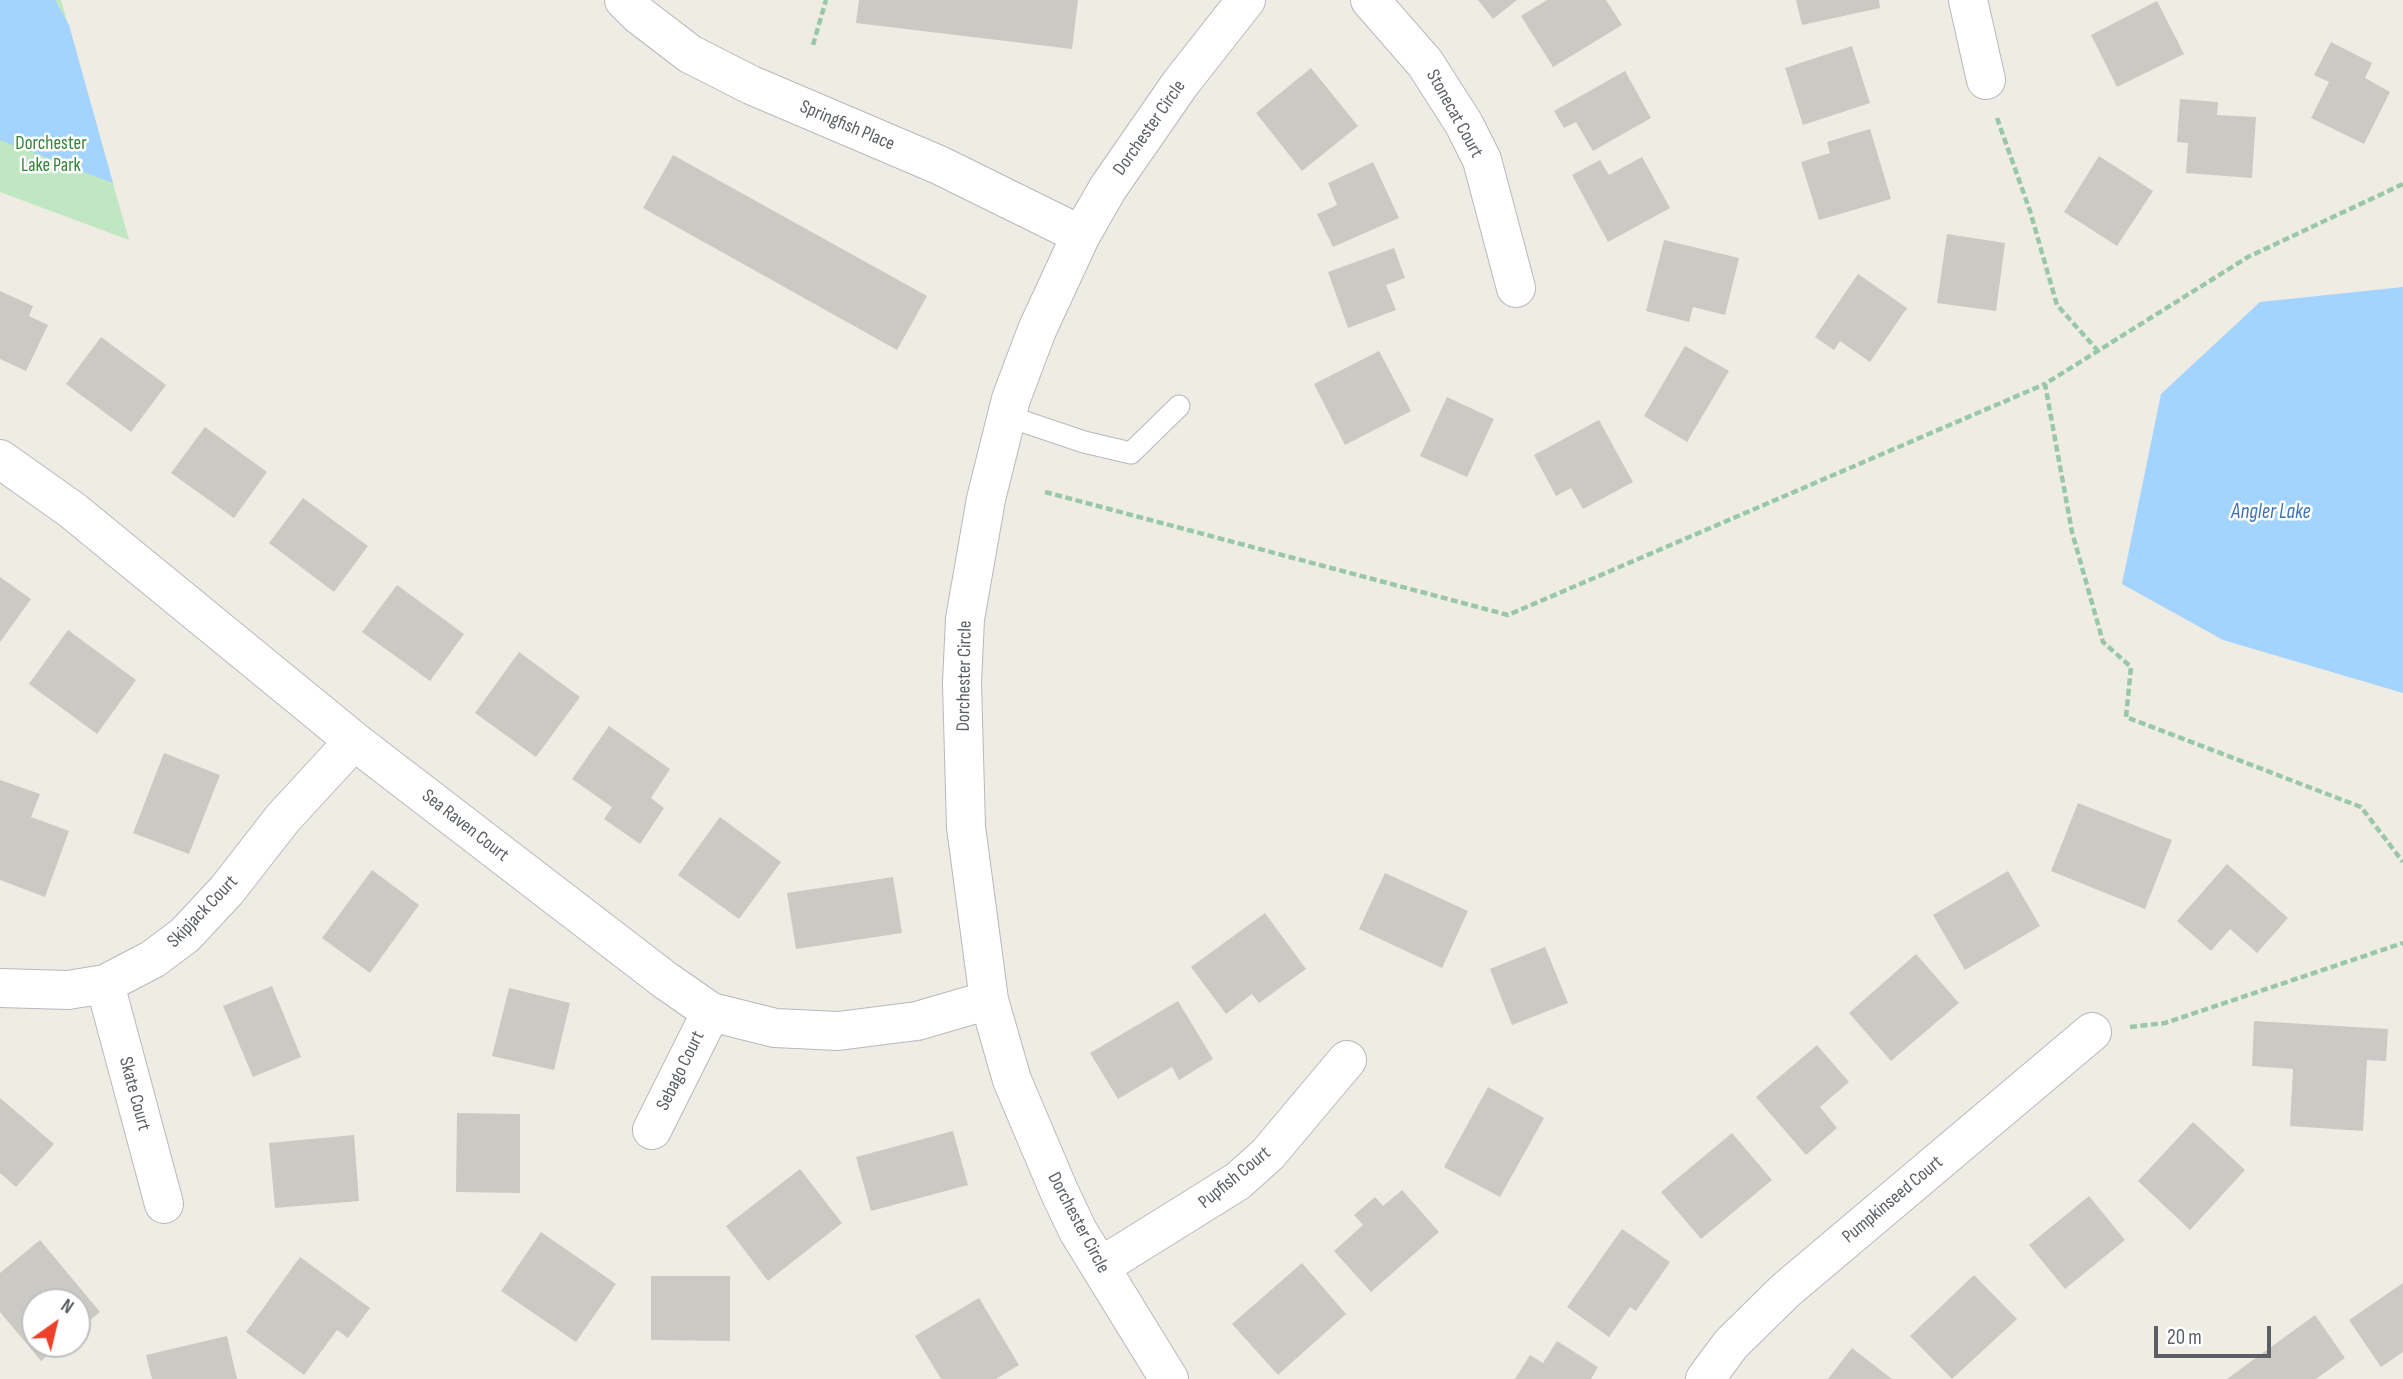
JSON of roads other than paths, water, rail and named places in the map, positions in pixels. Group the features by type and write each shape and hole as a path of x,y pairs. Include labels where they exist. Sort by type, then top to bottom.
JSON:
{"street":[{"name":"Springfish Place","path":"624,0 639,15 690,54 751,85 939,165 1081,235"},
{"name":"Dorchester Circle","path":"1169,1379 1079,1231 1039,1148 1012,1080 989,1000 966,827 962,683 965,618 986,499 1007,416 1037,330 1081,235 1147,129 1246,0"},
{"name":"Stonecat Court","path":"1370,0 1425,63 1464,124 1482,160 1516,288"},
{"path":"1968,0 1986,80"},
{"name":"Sea Raven Court","path":"0,459 72,510 355,741 711,1012 775,1028 838,1031 917,1021 989,1000"},
{"name":"Skipjack Court","path":"0,988 68,990 105,984 153,959 185,934 227,890 311,785 355,741"},
{"name":"Skate Court","path":"105,984 164,1204"},
{"name":"Sebago Court","path":"652,1130 711,1012"},
{"name":"Pumpkinseed Court","path":"1705,1379 1731,1344 1786,1290 2092,1032"},
{"name":"Pupfish Court","path":"1100,1267 1195,1211 1238,1181 1268,1154 1347,1060"}],"lane":[{"path":"1007,416 1084,442 1130,453 1179,405"}],"water":[{"name":"Dorchester Lake Park","path":"0,0 55,0 69,25 113,183 0,140"},
{"name":"Angler Lake","path":"2403,287 2403,693 2223,640 2122,584 2161,394 2260,302"}]}
